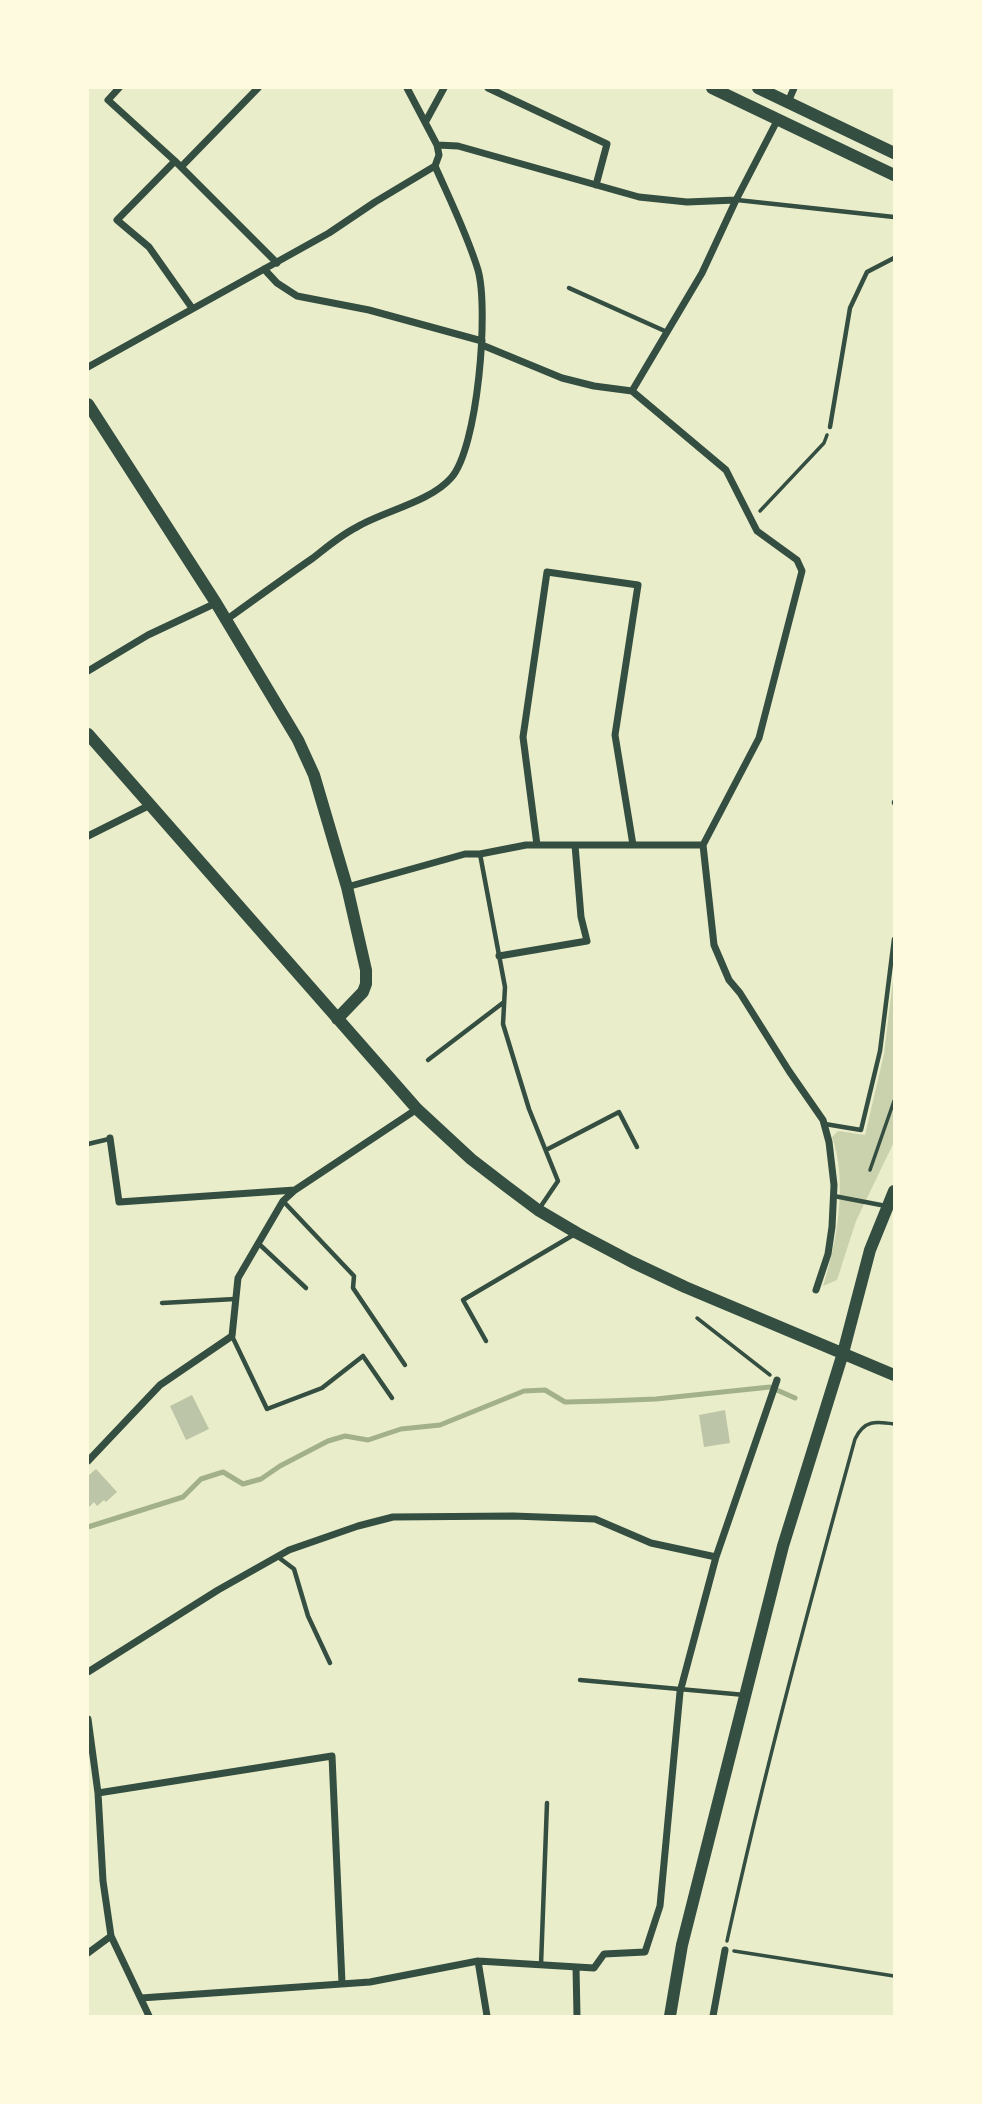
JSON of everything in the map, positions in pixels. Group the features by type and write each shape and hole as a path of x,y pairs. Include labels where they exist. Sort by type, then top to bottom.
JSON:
{"street":[{"path":"119,88 108,100 178,164 277,263"},
{"path":"192,308 149,247 117,220 258,88"},
{"path":"88,367 330,233 435,166 439,155 437,145 407,88"},
{"path":"426,121 444,88"},
{"path":"488,88 607,144 596,185"},
{"path":"712,88 894,175"},
{"path":"758,88 894,153"},
{"path":"788,102 794,88"},
{"path":"632,391 702,273 778,119"},
{"path":"437,145 458,146 639,197 687,202 736,200"},
{"path":"226,620 355,527 422,499 451,479 462,460 470,432 482,343 481,292 478,272 461,223 435,166"},
{"path":"264,269 277,283 297,296 369,310 482,343 562,379 632,391 726,470 757,531 797,560 802,571 759,738 703,845 714,945 729,979 824,1124 829,1142 834,1196 828,1254 816,1290"},
{"path":"88,404 216,603 298,740 326,812 366,970 366,985 356,1002 337,1019"},
{"path":"537,845 523,737 547,572 638,586 615,736 633,845"},
{"path":"88,670 148,635 216,603"},
{"path":"88,734 417,1109 471,1159 538,1210 632,1262 894,1375"},
{"path":"88,835 150,805"},
{"path":"347,887 465,854 480,854 526,845 703,845"},
{"path":"499,956 587,942 581,917 575,845"},
{"path":"88,1461 160,1385 232,1336 238,1278 283,1200 417,1109"},
{"path":"110,1138 120,1202 295,1190"},
{"path":"670,2017 682,1945 783,1546 844,1353 863,1273 894,1191"},
{"path":"141,1998 370,1982 478,1961 594,1968 604,1954 645,1952 660,1906 681,1688 716,1557 777,1380"},
{"path":"88,1672 218,1590 289,1550 393,1517 513,1516 595,1519 651,1543 716,1557"},
{"path":"88,1719 91,1774 98,1793 103,1881 111,1936 149,2017"},
{"path":"98,1793 332,1756 342,1983"},
{"path":"88,1953 111,1936"},
{"path":"713,2017 725,1950"},
{"path":"478,1961 487,2017"},
{"path":"576,1966 577,2017"}],"lane":[{"path":"736,200 894,217"},
{"path":"830,427 850,308 867,272 894,258"},
{"path":"569,288 667,332"},
{"path":"480,854 505,986 503,1024 529,1109 558,1181 538,1210"},
{"path":"824,1124 861,1130 880,1051 894,939"},
{"path":"428,1060 505,1001"},
{"path":"546,1150 619,1112 637,1147"},
{"path":"88,1144 110,1138"},
{"path":"834,1196 887,1206"},
{"path":"283,1200 354,1276 354,1287 405,1365"},
{"path":"486,1341 463,1300 576,1233"},
{"path":"258,1243 306,1288"},
{"path":"162,1303 236,1299"},
{"path":"232,1336 267,1409 322,1388 363,1356 392,1398"},
{"path":"277,1557 294,1569 307,1616 330,1663"},
{"path":"580,1680 746,1695"},
{"path":"541,1965 547,1803"}],"path":[{"path":"752,519 824,443 830,427"},
{"path":"870,1170 894,1101"},
{"path":"697,1318 777,1380"},
{"path":"894,1424 871,1422 864,1425 855,1439 792,1672 725,1950 894,1976"}],"green space":[{"path":"894,971 894,1142 856,1221 837,1280 823,1286 833,1251 839,1212 839,1173 832,1137 838,1131 865,1135 884,1054"}],"building":[{"path":"192,1395 209,1429 186,1440 170,1406"},
{"path":"725,1410 730,1443 704,1447 699,1415"},
{"path":"96,1469 117,1492 106,1502 104,1500 97,1506 94,1502 88,1508 88,1476"}],"waterway":[{"path":"88,1527 183,1497 201,1479 223,1472 243,1484 261,1479 328,1441 345,1436 368,1440 401,1429 440,1425 524,1391 545,1390 565,1402 656,1399 770,1387 795,1398"}]}
